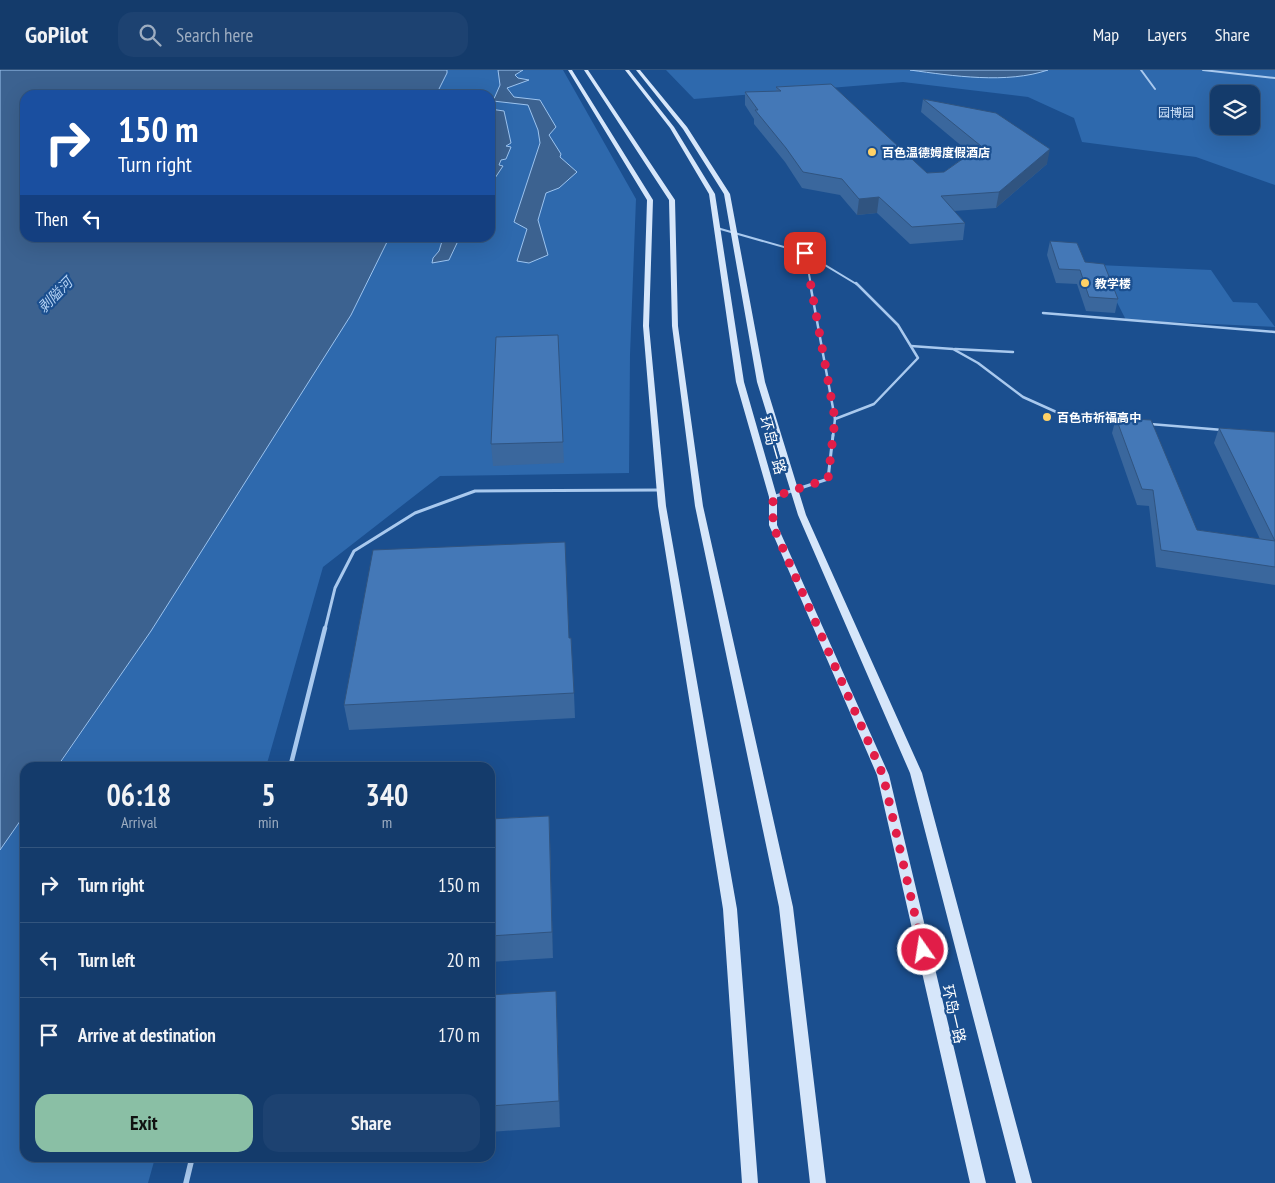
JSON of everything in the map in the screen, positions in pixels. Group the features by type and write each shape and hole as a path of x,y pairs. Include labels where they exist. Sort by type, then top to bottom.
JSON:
{"street":[{"path":"570,70 650,200 646,326 661,490 730,909 750,1183"},
{"path":"586,70 672,200 674,326 699,506 786,907 818,1183"},
{"name":"环岛一路","path":"627,70 672,128 712,194 740,382 773,497 773,526 883,775 978,1183"},
{"path":"638,70 685,128 727,194 761,382 802,515 916,773 1024,1183"}],"lane":[{"path":"1141,70 1155,89"},
{"path":"1203,70 1275,78"},
{"path":"717,228 805,253 856,283 898,325 911,346 918,358 874,404 835,419"},
{"path":"773,497 828,479 835,419 805,253"},
{"path":"1043,313 1275,332"},
{"path":"911,346 1013,352"},
{"path":"953,349 978,363 1023,397 1063,415 1124,423"},
{"path":"1143,424 1228,430"},
{"path":"292,762 335,588 354,551 415,513 476,490 661,490"},
{"path":"186,1183 191,1162"}],"green space":[{"path":"447,70 563,70 636,199 630,355 629,473 440,476 323,567 267,762 61,762 151,631 351,315 387,242 495,242 495,90 438,90"},
{"name":"园博园","path":"666,70 1275,70 1275,185 1196,157 1082,142 1074,118 1028,97 903,82 694,99"},
{"path":"1098,265 1211,270 1233,302 1257,303 1275,327 1126,320"},
{"path":"20,821 20,1162 154,1162 148,1183 0,1183 0,850"}],"water":[{"name":"剥隘河","path":"0,70 447,70 438,90 20,90 20,242 387,242 351,315 151,631 60,762 20,762 20,821 0,850"},
{"path":"498,70 523,70 515,75 518,78 529,80 507,88 514,97 540,100 556,127 549,135 561,154 560,157 577,172 559,188 546,193 538,220 548,255 529,263 517,261 527,229 514,222 540,143 538,130 528,105 495,101 500,85"},
{"path":"910,70 1048,70 1015,77 998,78"},
{"path":"495,110 504,111 511,143 506,146 511,147 506,159 501,160 499,165 503,166 495,178"},
{"path":"442,242 458,242 449,260 432,263 433,258 439,251"}],"building":[{"path":"831,84 927,173 944,172 981,146 923,99 996,113 1050,149 999,192 941,196 965,223 912,227 879,197 859,199 842,179 803,172 755,110 758,110 745,92 781,91 776,87"},
{"path":"1050,241 1077,243 1085,262 1104,264 1118,299 1089,297 1080,270 1059,269"},
{"path":"558,335 563,442 491,444 496,337"},
{"path":"1116,418 1151,420 1197,530 1275,541 1275,567 1161,550 1153,490 1142,489"},
{"path":"1219,428 1275,432 1275,541"},
{"path":"565,542 569,638 571,638 574,693 344,705 373,550"},
{"path":"549,816 552,932 495,936 495,819"},
{"path":"556,991 559,1101 495,1106 495,995"}],"place":[{"name":"百色温德姆度假酒店","path":"872,152"},
{"name":"教学楼","path":"1085,283"},
{"name":"百色市祈福高中","path":"1047,417"}],"route":[{"path":"805,253 835,419 828,479 773,497 773,526 883,775 923,950"}]}
